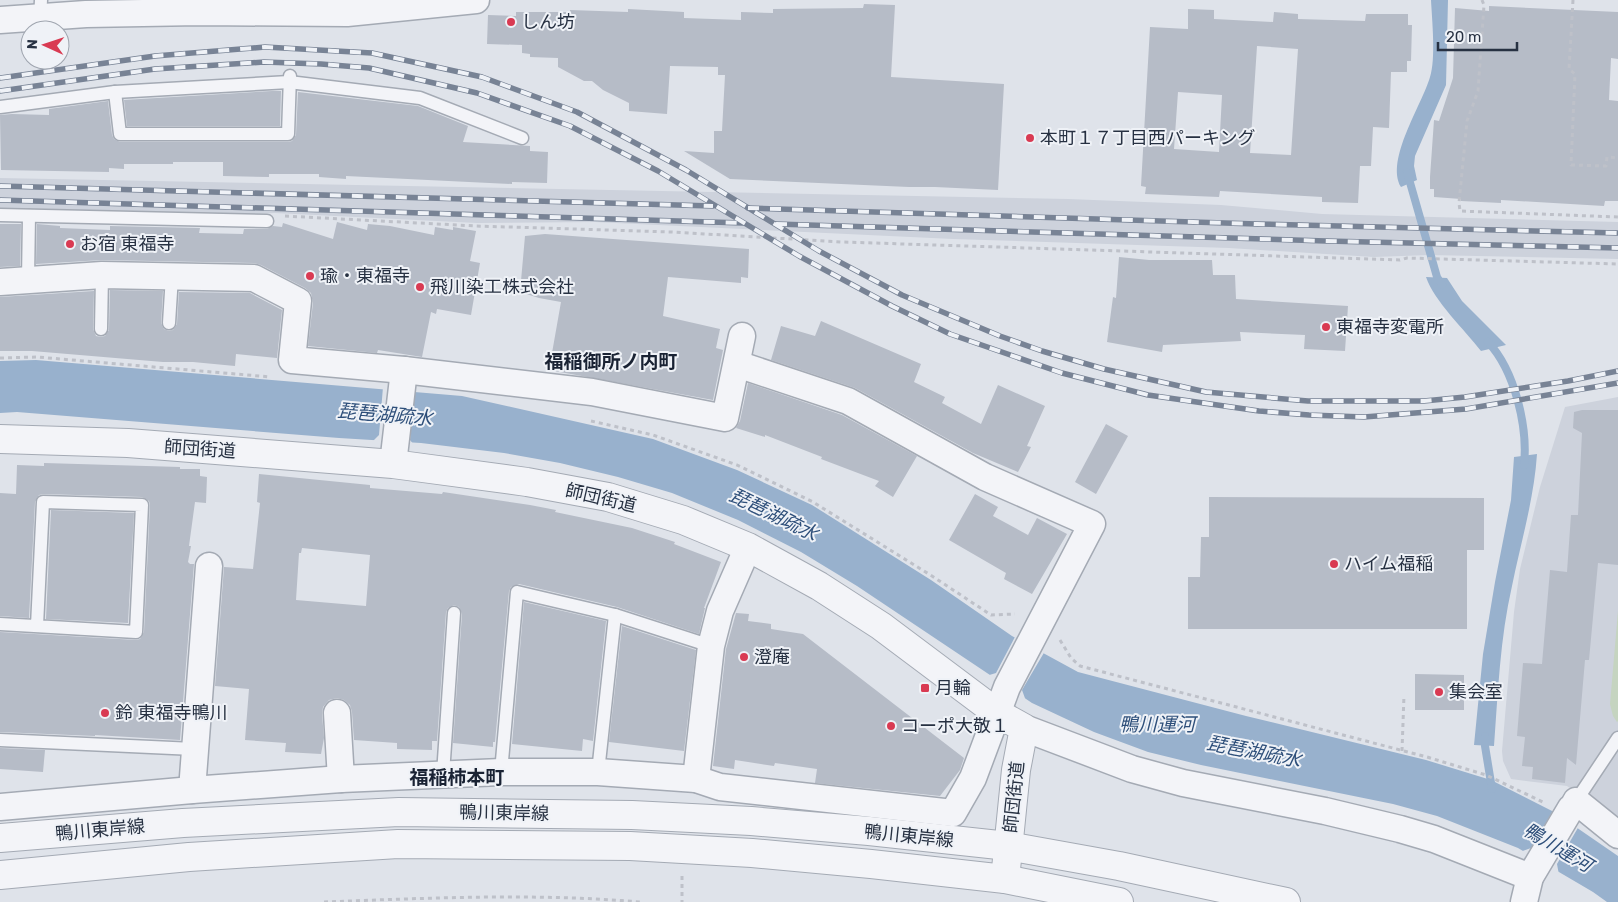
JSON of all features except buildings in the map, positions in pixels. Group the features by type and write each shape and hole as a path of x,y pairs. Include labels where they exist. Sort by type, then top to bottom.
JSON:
{"street":[{"path":"0,20 41,9 86,7 199,12 293,20 476,0"},
{"path":"0,282 102,275 254,278 298,301 292,360 403,375 592,392 725,418 742,336"},
{"path":"0,807 341,779 501,772 598,772 696,779 720,787 952,813 973,778 1007,687 1092,524 984,477 848,401 737,364"},
{"path":"393,458 403,375"},
{"name":"師団街道","path":"0,439 128,443 393,458 608,496 683,520 748,547 819,586 881,626 997,712 1024,728 1016,770 1005,879"},
{"path":"696,779 711,646 720,611 748,547"},
{"path":"192,790 209,566"},
{"path":"337,713 341,779"},
{"path":"1024,728 1132,769 1183,783 1325,811 1400,829 1533,872"},
{"path":"1524,902 1533,872 1566,803 1618,835"},
{"name":"鴨川東岸線","path":"0,838 183,823 399,812 632,815 752,821 1008,846"},
{"name":"鴨川東岸線","path":"0,875 189,856 297,849 398,844 506,844 630,846 752,853 1005,879"},
{"name":"師団街道","path":"1008,846 1119,866 1286,902"},
{"path":"1005,879 1119,902"}],"lane":[{"path":"115,92 120,134 288,134 290,79"},
{"path":"0,107 115,92 290,79 420,98 522,138"},
{"path":"0,215 267,221"},
{"path":"28,279 29,216"},
{"path":"101,328 102,275"},
{"path":"169,323 172,276"},
{"path":"0,624 136,632 142,505 43,502 37,626"},
{"path":"501,772 517,592 615,615 711,646"},
{"path":"443,774 454,613"},
{"path":"598,772 615,615"},
{"path":"1566,803 1618,738"},
{"path":"0,740 194,750"}],"path":[{"path":"1482,0 1484,5 1478,91 1467,121 1459,203 1460,211 1618,218"},
{"path":"1573,0 1569,69 1575,74 1571,165 1606,166 1607,157 1618,158"},
{"path":"267,221 282,216 672,232 862,243 1400,260 1407,258 1618,264"},
{"path":"0,358 37,358 272,377"},
{"path":"587,420 653,435 737,465 813,502 991,615 1029,614 1040,625 1057,635 1071,658 1080,666 1486,775 1544,803 1566,803"},
{"path":"1402,751 1404,695"},
{"path":"682,870 682,902"},
{"path":"324,902 589,898 640,902"}],"shaded area":[{"path":"0,178 1068,199 1221,205 1322,214 1618,222 1618,259 1429,255 1374,257 1229,248 953,239 595,222 477,223 275,213 216,215 0,209"},
{"path":"1618,397 1618,823 1567,786 1511,779 1503,761 1502,751 1514,612 1520,569 1540,487 1565,407"}],"green space":[{"path":"1618,611 1617,722 1613,716 1610,704"}],"water":[{"path":"1431,0 1448,0 1446,85 1415,156 1414,166 1417,180 1401,187 1397,176 1401,148 1406,132 1426,89 1432,69"},
{"path":"1426,277 1447,278 1462,301 1506,345 1481,351 1436,296"},
{"name":"鴨川運河","path":"36,360 462,396 653,439 737,470 812,505 931,580 1012,636 1078,672 1426,760 1491,780 1554,812 1618,856 1618,902 1607,902 1518,848 1437,816 1393,804 1201,765 1148,752 1094,732 1032,703 857,586 801,552 738,520 672,493 560,463 504,453 421,443 17,412 0,413 0,361"},
{"path":"1537,454 1530,504 1505,625 1494,746 1474,745 1483,654 1511,500 1514,457"}],"pier":[{"path":"383,387 415,389 410,440 414,445 371,443 379,435"},
{"path":"1016,635 1045,651 1022,690 1026,701 986,676 996,673"},
{"path":"1554,809 1579,826 1557,864 1559,875 1520,852 1531,848"}],"waterway":[{"path":"1407,172 1437,277 1442,285"},
{"path":"1488,342 1506,368 1518,400 1524,434 1524,465"},
{"path":"1485,736 1492,789"}],"railway":[{"path":"0,78 155,56 265,47 372,53 482,77 577,112 686,170 819,251 902,295 1000,336 1042,351 1104,369 1206,392 1308,401 1424,401 1465,397 1618,371"},
{"path":"0,91 155,69 264,62 369,68 477,93 570,126 658,171 799,256 892,306 950,334 1062,373 1148,395 1259,411 1364,417 1466,409 1618,383"},
{"path":"0,186 713,206"},
{"path":"0,200 743,223"},
{"path":"748,208 1618,233"},
{"path":"776,224 1618,248"}],"place":[{"name":"しん坊","path":"511,22"},
{"name":"本町１７丁目西パーキング","path":"1030,138"},
{"name":"お宿 東福寺","path":"70,244"},
{"name":"瑜・東福寺","path":"310,276"},
{"name":"飛川染工株式会社","path":"420,287"},
{"name":"東福寺変電所","path":"1326,327"},
{"name":"ハイム福稲","path":"1334,564"},
{"name":"澄庵","path":"744,657"},
{"name":"月輪","path":"925,688"},
{"name":"集会室","path":"1439,692"},
{"name":"鈴 東福寺鴨川","path":"105,713"},
{"name":"コーポ大敬１","path":"891,726"}],"district":[{"name":"福稲御所ノ内町","path":"611,361"},
{"name":"福稲柿本町","path":"457,777"}],"water label":[{"name":"琵琶湖疏水","path":"385,414"},
{"name":"琵琶湖疏水","path":"774,514"},
{"name":"琵琶湖疏水","path":"1254,751"}]}
